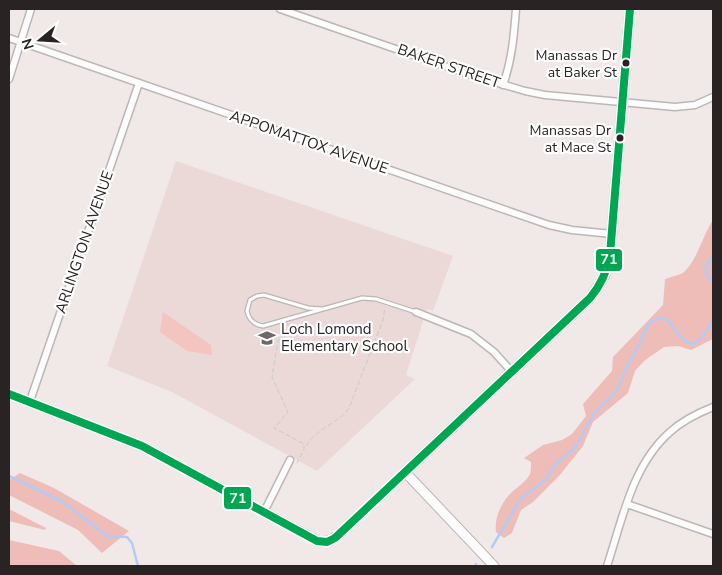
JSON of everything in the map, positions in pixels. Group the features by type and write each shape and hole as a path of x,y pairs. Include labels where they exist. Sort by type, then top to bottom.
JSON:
{"main road":[{"path":"494,566 405,472 590,298 598,288 608,268 630,9"}],"street":[{"path":"9,79 30,9"},
{"name":"BAKER STREET","path":"280,9 293,11 503,85 544,95 687,107 702,103 713,97"},
{"path":"503,85 513,48 516,9"},
{"name":"APPOMATTOX AVENUE","path":"9,38 549,225 572,230 612,234"},
{"name":"ARLINGTON AVENUE","path":"30,401 139,83"},
{"path":"416,312 471,334 494,352 512,372"},
{"path":"9,394 142,446 317,541 330,540 341,533 405,472"},
{"path":"607,566 642,467 671,431 690,418 713,407"},
{"path":"264,512 290,460"},
{"path":"628,504 713,534"}],"lane":[{"path":"322,309 308,308 264,295 253,298 248,304 248,315 256,324 263,326 362,298 376,299 416,312"}],"path":[{"path":"290,460 297,464 311,439 342,416 349,408 383,320 387,302"},
{"path":"286,319 291,334 280,338 278,341 272,374 288,412 274,428 301,441 304,444 304,449"}],"shaded area":[{"name":"Loch Lomond Elementary School","path":"176,161 453,256 433,311 427,309 406,375 415,379 317,471 172,392 107,366"},
{"path":"713,220 713,339 691,350 678,346 664,347 644,361 635,371 628,393 593,422 583,446 559,476 533,502 521,510 512,533 504,538 496,532 497,516 507,497 530,474 531,462 524,458 543,445 562,440 572,434 586,416 583,404 612,371 613,357 663,305 665,279 681,274 691,264"},
{"path":"163,312 211,345 212,355 187,351 160,332"},
{"path":"20,473 54,488 129,531 102,553 78,530 9,495 9,480"},
{"path":"9,509 46,528 45,530 9,521"},
{"path":"9,540 59,551 77,566 9,566"}],"waterway":[{"path":"713,256 708,262 706,269 707,276 713,282"},
{"path":"492,547 518,503 546,479 555,465 576,446 595,412 617,390 649,323 658,318 668,321 681,337 690,344 701,338 713,320"},
{"path":"9,476 63,502 107,536 127,537 132,543 138,566"}],"transit line":[{"name":"71","path":"9,394 142,446 317,541 327,542 335,538 590,298 600,283 610,255 630,9"}],"place":[{"name":"Manassas Dr at Baker St","path":"626,63"},
{"name":"Manassas Dr at Mace St","path":"620,138"},
{"name":"Loch Lomond Elementary School","path":"267,338"}]}
